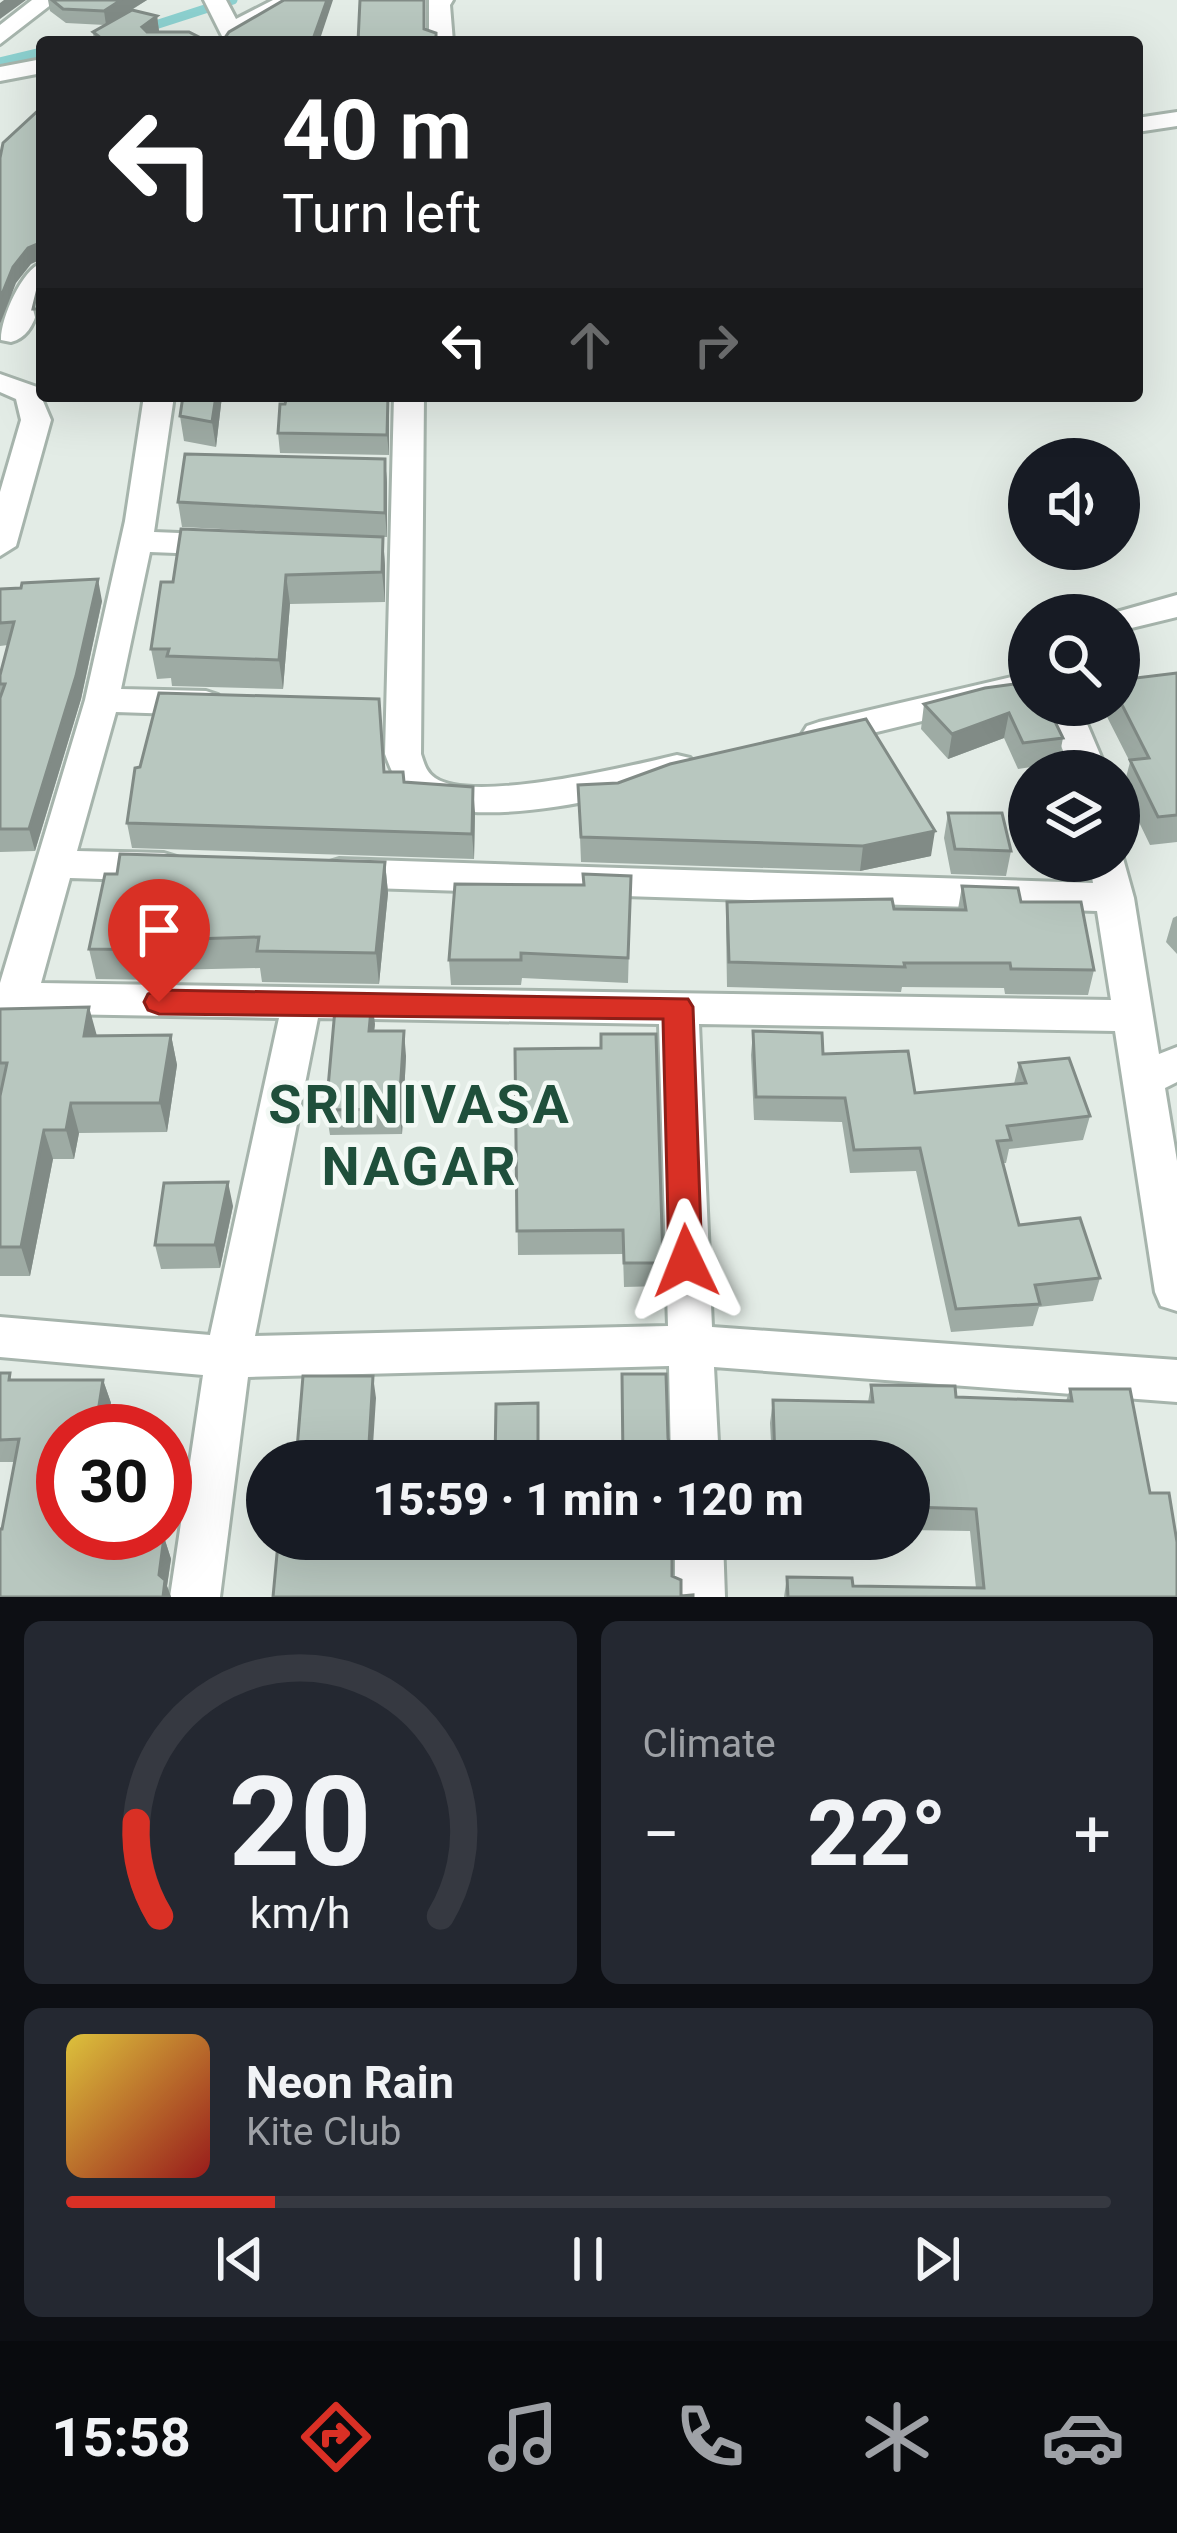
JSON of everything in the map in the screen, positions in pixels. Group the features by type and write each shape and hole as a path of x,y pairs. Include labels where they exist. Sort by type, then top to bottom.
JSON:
{"street":[{"path":"0,37 46,0"},
{"path":"197,36 222,21 291,0"},
{"path":"431,1 440,36"},
{"path":"0,74 36,67"},
{"path":"1143,124 1177,119"},
{"path":"11,334 36,283"},
{"path":"0,383 26,391 35,400 37,420 0,546"},
{"path":"159,402 161,464 135,541 102,700 8,998 1131,1016"},
{"path":"409,402 396,470 393,709 408,770 429,791 475,798 563,790 702,761"},
{"path":"135,541 271,547"},
{"path":"1140,615 1177,606"},
{"path":"796,739 1008,689"},
{"path":"102,700 242,704"},
{"path":"54,864 196,868"},
{"path":"314,872 1008,879"},
{"path":"1111,882 1131,1016 1159,1072 1177,1292"},
{"path":"195,1597 228,1357 301,1005"},
{"path":"678,1007 694,1440"},
{"path":"0,1337 228,1357 688,1345 1177,1381"},
{"path":"699,1560 700,1597"}],"building":[{"path":"52,0 121,0 104,11 63,9"},
{"path":"284,0 327,0 314,36 226,36"},
{"path":"360,0 424,0 424,29 436,33 436,36 358,36"},
{"path":"132,10 157,16 142,27 147,32 197,36 98,36 93,32"},
{"path":"36,113 36,245 13,267 0,299 0,158 3,143"},
{"path":"182,402 215,402 212,422 180,416"},
{"path":"388,402 387,435 278,433 280,404"},
{"path":"185,454 385,459 385,513 178,502"},
{"path":"181,529 383,537 382,572 286,575 279,660 167,656 169,649 151,649 161,582 173,582"},
{"path":"98,579 76,676 29,829 0,829 0,698 5,684 0,684 0,675 14,622 0,623 0,589 21,588 22,583"},
{"path":"1177,673 1177,815 1158,817 1140,780 1140,759 1149,758 1133,726 1140,726 1140,677"},
{"path":"1008,685 1008,713 952,734 924,704"},
{"path":"159,693 379,699 384,772 403,772 404,782 473,787 472,834 127,823 135,768 140,767"},
{"path":"866,719 935,831 863,846 581,837 578,785 618,783 670,764"},
{"path":"1015,726 1057,726 1063,738 1023,743"},
{"path":"948,813 1002,813 1008,851 955,849"},
{"path":"120,854 385,862 376,953 257,951 259,937 160,940 158,950 89,949 105,874 117,874"},
{"path":"583,874 631,876 628,958 521,953 521,960 449,960 455,884 584,885"},
{"path":"962,886 1018,888 1021,902 1081,902 1094,970 1011,969 1010,963 904,963 905,967 729,962 727,902 892,899 894,909 966,910"},
{"path":"336,998 372,999 369,1031 404,1031 399,1109 326,1110"},
{"path":"89,1007 84,1036 171,1035 160,1103 71,1103 66,1130 44,1130 21,1247 0,1247 0,1096 7,1063 0,1063 0,1009"},
{"path":"753,1031 822,1033 823,1054 908,1051 915,1093 1026,1083 1019,1063 1069,1058 1090,1116 1007,1126 1011,1140 997,1141 1019,1225 1080,1218 1100,1278 1035,1285 1040,1304 956,1309 920,1148 854,1150 845,1098 756,1097"},
{"path":"601,1034 656,1034 663,1263 624,1263 623,1230 517,1231 515,1049 601,1048"},
{"path":"228,1182 215,1245 155,1245 164,1183"},
{"path":"0,1373 10,1373 9,1380 103,1380 99,1404 36,1404 36,1560 161,1560 163,1597 0,1597 0,1529 19,1439 0,1440"},
{"path":"622,1374 666,1374 668,1440 623,1440"},
{"path":"303,1376 373,1376 369,1440 298,1440"},
{"path":"871,1385 955,1386 956,1397 1072,1401 1070,1389 1130,1389 1150,1493 1169,1493 1177,1542 1177,1597 788,1597 787,1577 852,1578 853,1586 984,1588 976,1509 930,1508 930,1440 774,1440 773,1400 873,1402"},
{"path":"538,1403 538,1440 495,1440 496,1404"},
{"path":"276,1560 672,1560 672,1576 681,1580 681,1596 693,1595 693,1597 273,1597"}],"waterway":[{"path":"146,28 233,0"},
{"path":"0,62 36,53"}],"district":[{"name":"SRINIVASA NAGAR","path":"420,1135"}],"route":[{"path":"159,1002 678,1007 686,1261"}]}
